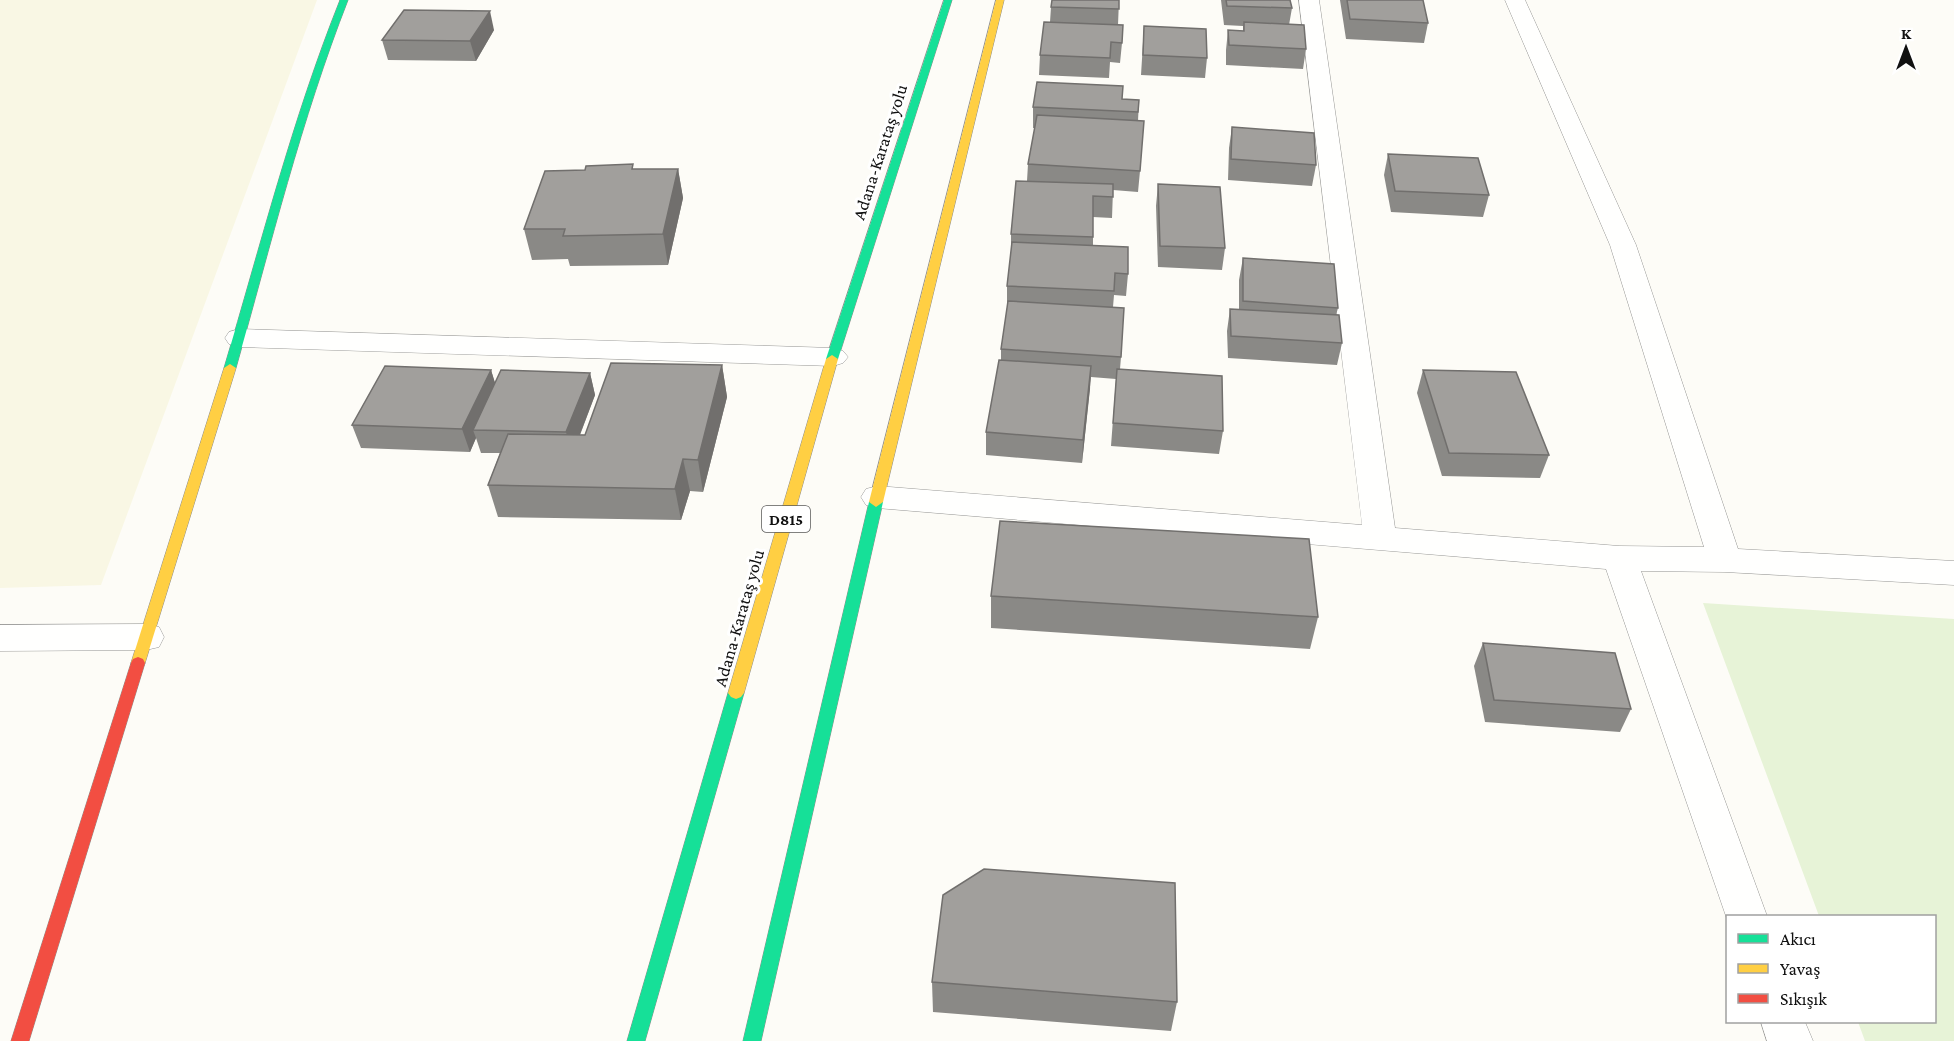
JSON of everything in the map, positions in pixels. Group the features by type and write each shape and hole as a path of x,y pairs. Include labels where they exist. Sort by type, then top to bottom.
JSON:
{"main road":[{"path":"20,1041 239,338 305,107 330,32 344,0"},
{"name":"Adana-Karataş yolu","path":"636,1041 832,357 948,0"},
{"path":"752,1041 877,497 1000,0"}],"street":[{"path":"1309,0 1380,538"},
{"path":"1515,0 1623,245 1725,560"},
{"path":"239,338 832,357"},
{"path":"877,497 1619,558 1725,560 1954,573"},
{"path":"1619,558 1746,915"},
{"path":"0,638 146,637"},
{"path":"1783,1023 1790,1041"}],"shaded area":[{"path":"0,0 317,0 101,585 0,588"}],"green space":[{"path":"1703,603 1954,619 1954,1041 1865,1041 1858,1023 1936,1023 1936,915 1819,915"}],"building":[{"path":"1052,0 1119,0 1119,9 1051,7"},
{"path":"1226,0 1290,0 1292,8 1227,6"},
{"path":"1347,0 1423,0 1428,23 1350,19"},
{"path":"404,10 490,11 470,41 382,40"},
{"path":"1044,22 1123,25 1122,43 1111,42 1110,58 1040,55"},
{"path":"1244,22 1304,25 1306,49 1229,45 1228,30 1244,31"},
{"path":"1144,26 1206,29 1207,58 1143,55"},
{"path":"1037,82 1123,86 1122,99 1139,100 1138,112 1033,107"},
{"path":"1037,115 1144,121 1140,171 1028,164"},
{"path":"1232,127 1314,133 1316,165 1231,159"},
{"path":"1388,154 1478,158 1489,195 1395,191"},
{"path":"633,164 632,169 678,169 663,234 563,236 565,229 524,229 545,171 585,170 586,166"},
{"path":"1016,181 1113,184 1113,197 1093,196 1093,237 1011,234"},
{"path":"1158,184 1220,187 1225,248 1160,246"},
{"path":"1012,242 1128,247 1128,274 1115,273 1114,291 1007,286"},
{"path":"1243,258 1334,264 1338,308 1243,301"},
{"path":"1008,301 1124,308 1121,357 1001,349"},
{"path":"1230,309 1339,315 1342,343 1231,336"},
{"path":"999,360 1091,366 1083,440 986,432"},
{"path":"611,363 722,365 698,460 683,459 675,489 488,485 508,434 585,435"},
{"path":"385,366 491,370 462,429 352,425"},
{"path":"1117,369 1222,376 1223,431 1113,423"},
{"path":"501,370 590,373 566,432 473,430"},
{"path":"1423,370 1516,372 1549,455 1449,453"},
{"path":"1000,521 1309,539 1318,617 991,596"},
{"path":"1483,643 1615,653 1631,709 1494,700"},
{"path":"984,869 1175,883 1177,1002 932,982 943,895"}],"traffic: fast":[{"path":"230,368 310,90 344,0"},
{"path":"832,359 948,0"},
{"path":"752,1041 876,502"},
{"path":"636,1041 736,693"}],"traffic: slow":[{"path":"876,502 1000,0"},
{"path":"736,693 832,359"},
{"path":"138,663 230,368"}],"traffic: jam":[{"path":"20,1041 138,663"}]}
